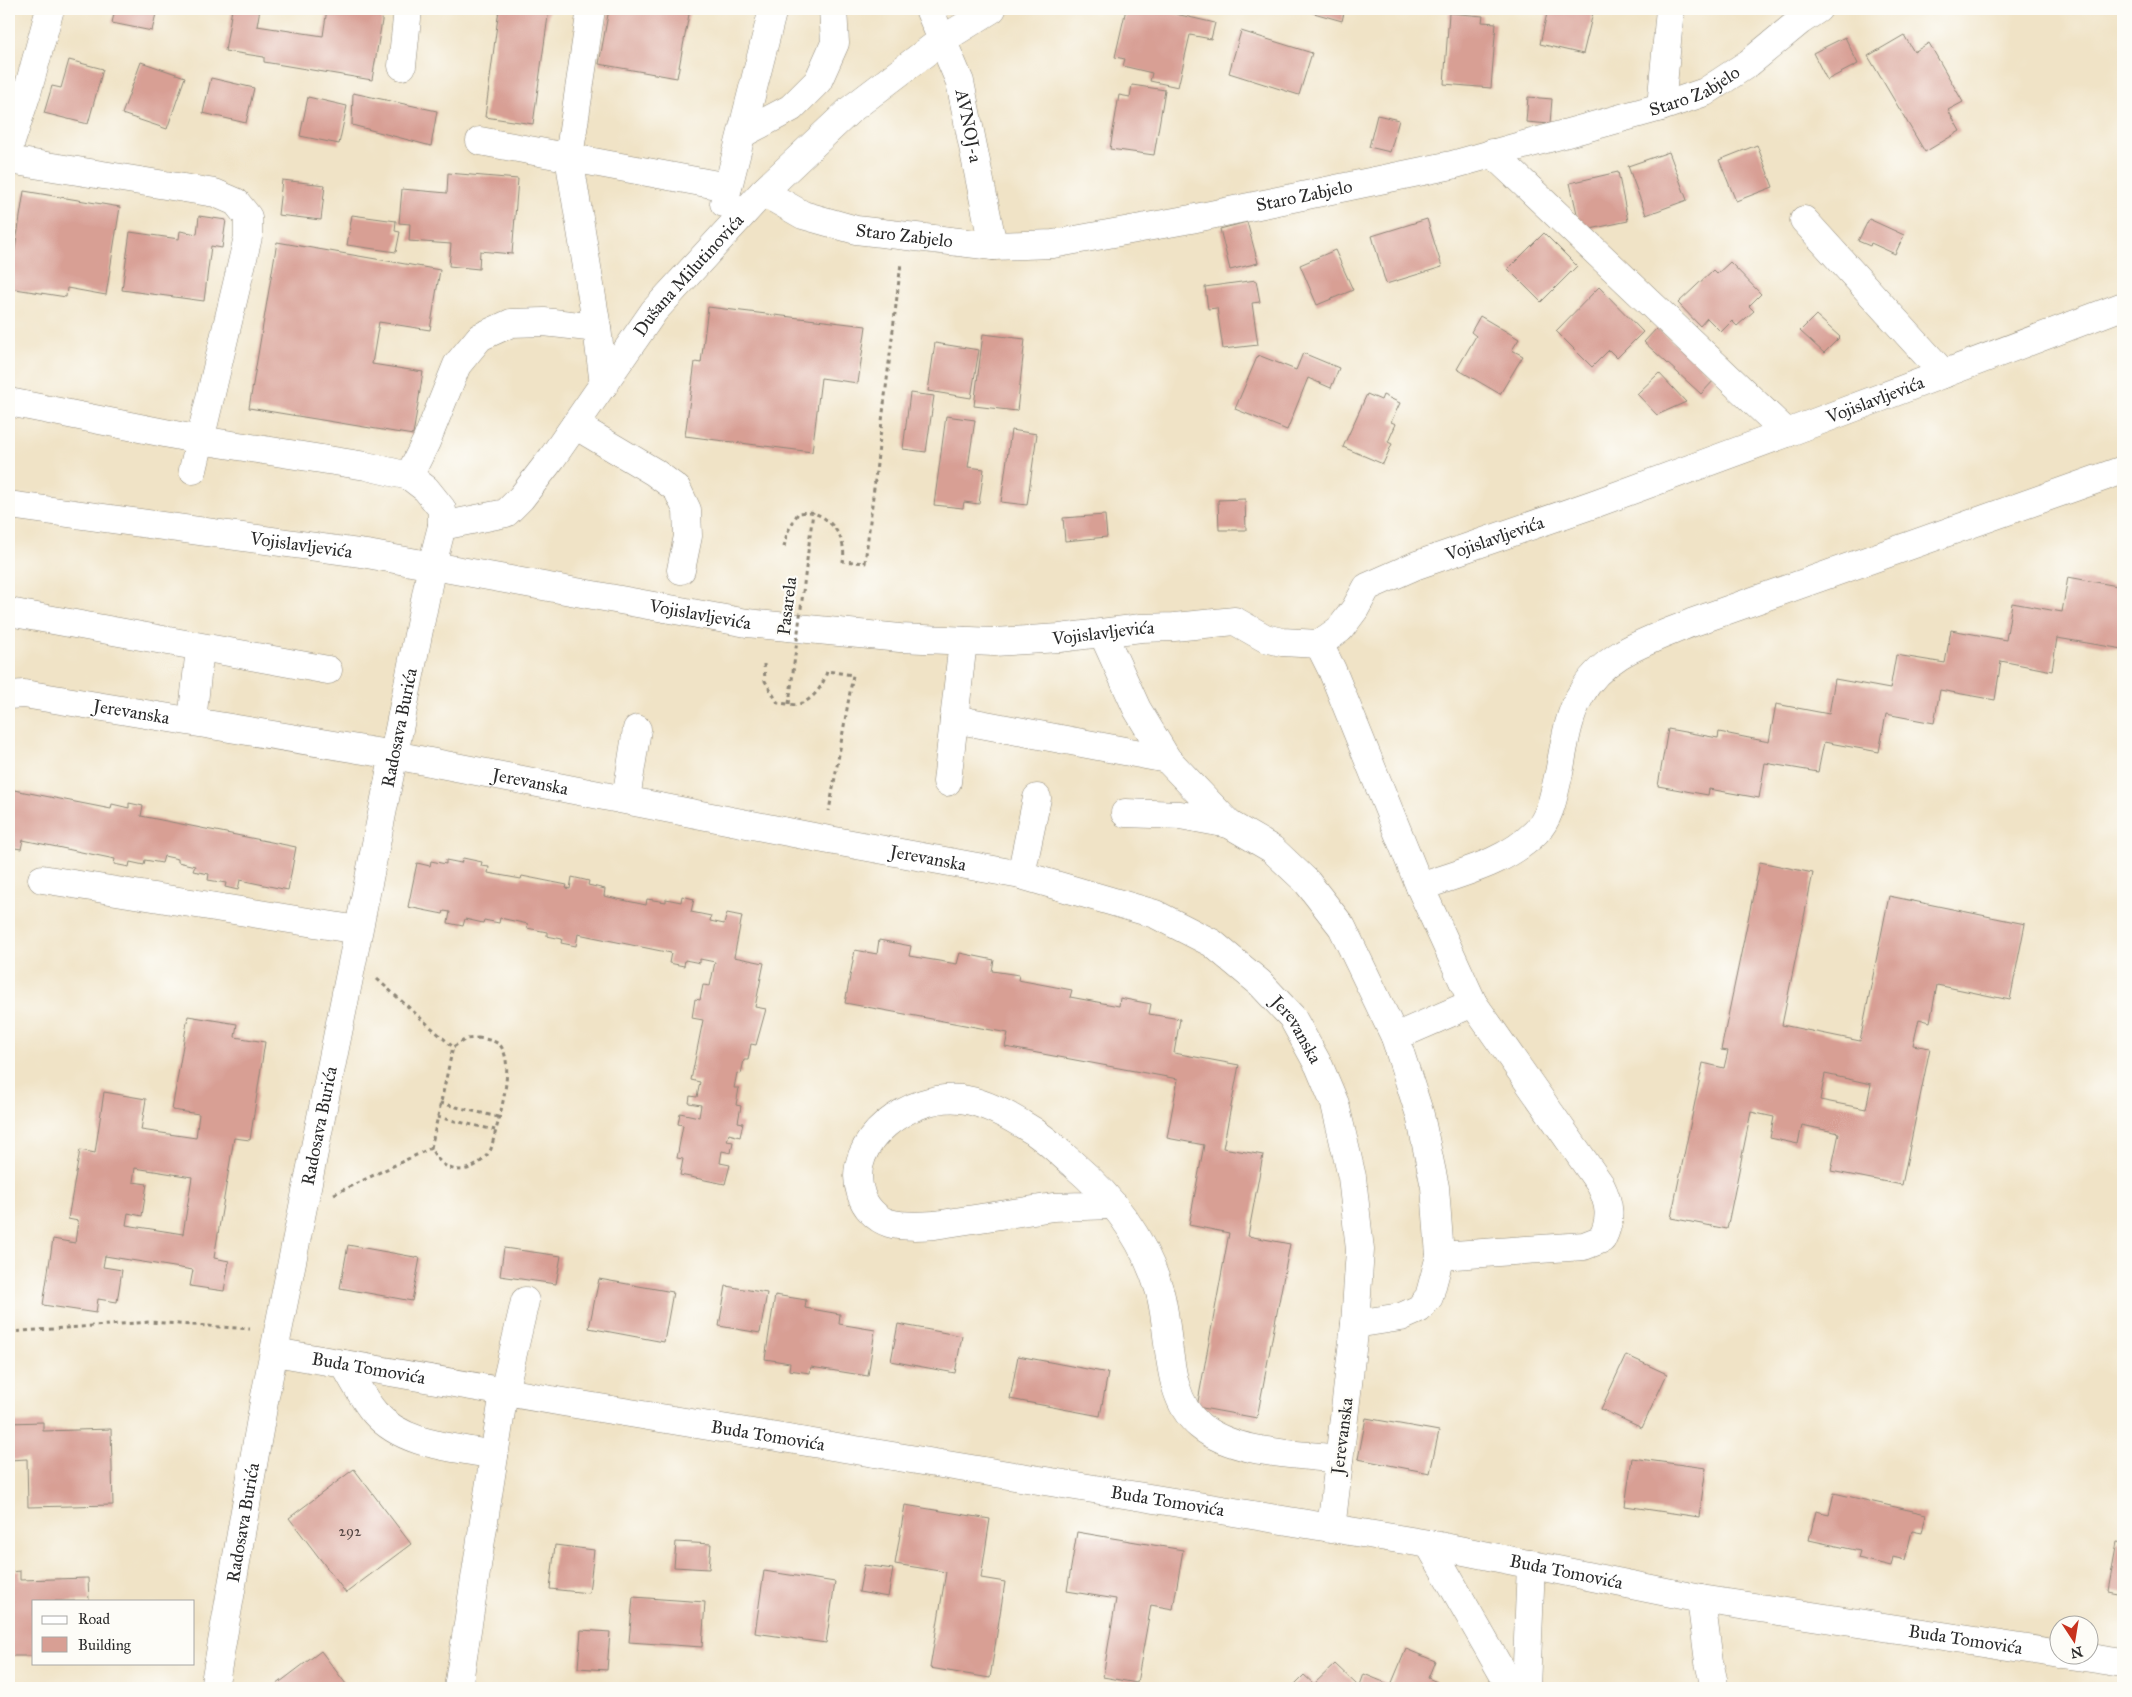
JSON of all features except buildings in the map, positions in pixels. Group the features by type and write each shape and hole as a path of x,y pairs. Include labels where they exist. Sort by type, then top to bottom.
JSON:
{"street":[{"path":"9,148 27,93 50,9"},
{"path":"402,66 408,9"},
{"path":"591,9 569,157 597,328 604,384"},
{"path":"714,246 773,9"},
{"path":"742,134 791,108 818,81 835,43 832,9"},
{"name":"AVNOJ-a","path":"929,9 960,82 992,246"},
{"name":"Dušana Milutinovića","path":"442,526 506,513 544,469 654,311 763,192 850,110 942,40 992,9"},
{"path":"1661,107 1670,9"},
{"name":"Staro Zabjelo","path":"763,192 803,215 856,230 992,246 1053,244 1191,219 1452,164 1661,107 1705,92 1750,63 1800,21 1818,9"},
{"path":"480,141 728,187"},
{"path":"1492,152 1787,434"},
{"path":"9,160 215,194 236,202 248,217 248,237 193,470"},
{"path":"1804,220 1944,374"},
{"name":"Vojislavljevića","path":"9,505 325,547 747,623 900,638 962,641 1026,640 1104,634 1141,628 1235,621 1265,638 1282,642 1319,644 1340,629 1355,610 1367,587 1416,565 1566,514 1787,434 2123,306"},
{"path":"409,476 426,442 457,365 480,337 512,323 544,322 597,328"},
{"path":"9,402 200,440 366,466 409,476 426,489 442,509 442,526 432,565"},
{"path":"575,425 654,472 677,489 687,510 688,536 681,570"},
{"path":"1420,887 1487,864 1514,850 1537,831 1551,806 1571,720 1580,696 1599,669 1625,651 1691,623 2123,470"},
{"name":"Radosava Burića","path":"214,1688 265,1396 432,565"},
{"path":"9,612 328,670"},
{"path":"1104,634 1137,709 1166,759 1229,824 1272,849 1307,882 1342,927 1395,1037 1420,1115 1435,1188 1440,1256 1429,1297 1419,1309 1401,1317 1355,1324"},
{"path":"947,782 962,641"},
{"path":"1319,644 1332,670 1420,887 1473,1003 1600,1184 1610,1212 1608,1226 1602,1239 1584,1246 1440,1256"},
{"path":"192,721 200,648"},
{"name":"Jerevanska","path":"9,695 24,694 394,755 824,839 1021,875 1155,914 1212,943 1260,983 1292,1017 1320,1066 1335,1104 1352,1177 1360,1250 1355,1324 1331,1529"},
{"path":"954,719 1166,759"},
{"path":"626,799 637,730"},
{"path":"1021,875 1037,798"},
{"path":"1125,813 1180,815 1229,824"},
{"path":"42,879 358,930"},
{"path":"1395,1037 1473,1003"},
{"path":"1114,1205 1053,1207 935,1225 918,1226 890,1223 879,1218 864,1202 858,1178 859,1163 866,1147 888,1122 904,1111 941,1100 961,1099 983,1104 1010,1116 1046,1138 1092,1180 1114,1205 1129,1225 1146,1256 1156,1281 1165,1316 1172,1370 1187,1411 1199,1425 1217,1436 1264,1450 1339,1459"},
{"path":"458,1688 504,1392 525,1300"},
{"name":"Buda Tomovića","path":"275,1352 504,1392 1429,1544 1700,1599 2050,1652"},
{"path":"344,1364 376,1414 394,1430 416,1440 494,1455"},
{"path":"1429,1544 1511,1688"},
{"path":"1526,1688 1531,1564"},
{"path":"1700,1599 1709,1662 1715,1688"},
{"path":"2100,1660 2123,1664"}],"path":[{"path":"784,548 787,533 798,513 813,512 836,528 843,545 843,561 865,563 904,236"},
{"name":"Pasarela","path":"788,704 813,512"},
{"path":"764,664 765,681 778,703 799,704 820,689 827,671 853,675 824,839"},
{"path":"376,978 453,1047"},
{"path":"466,1039 490,1040 499,1045 504,1053 508,1074 491,1148 485,1159 476,1166 463,1170 452,1169 444,1164 434,1156 431,1148 453,1047 466,1039"},
{"path":"440,1103 498,1117"},
{"path":"438,1117 495,1130"},
{"path":"328,1197 431,1148"},
{"path":"9,1332 150,1322 254,1329"}]}
